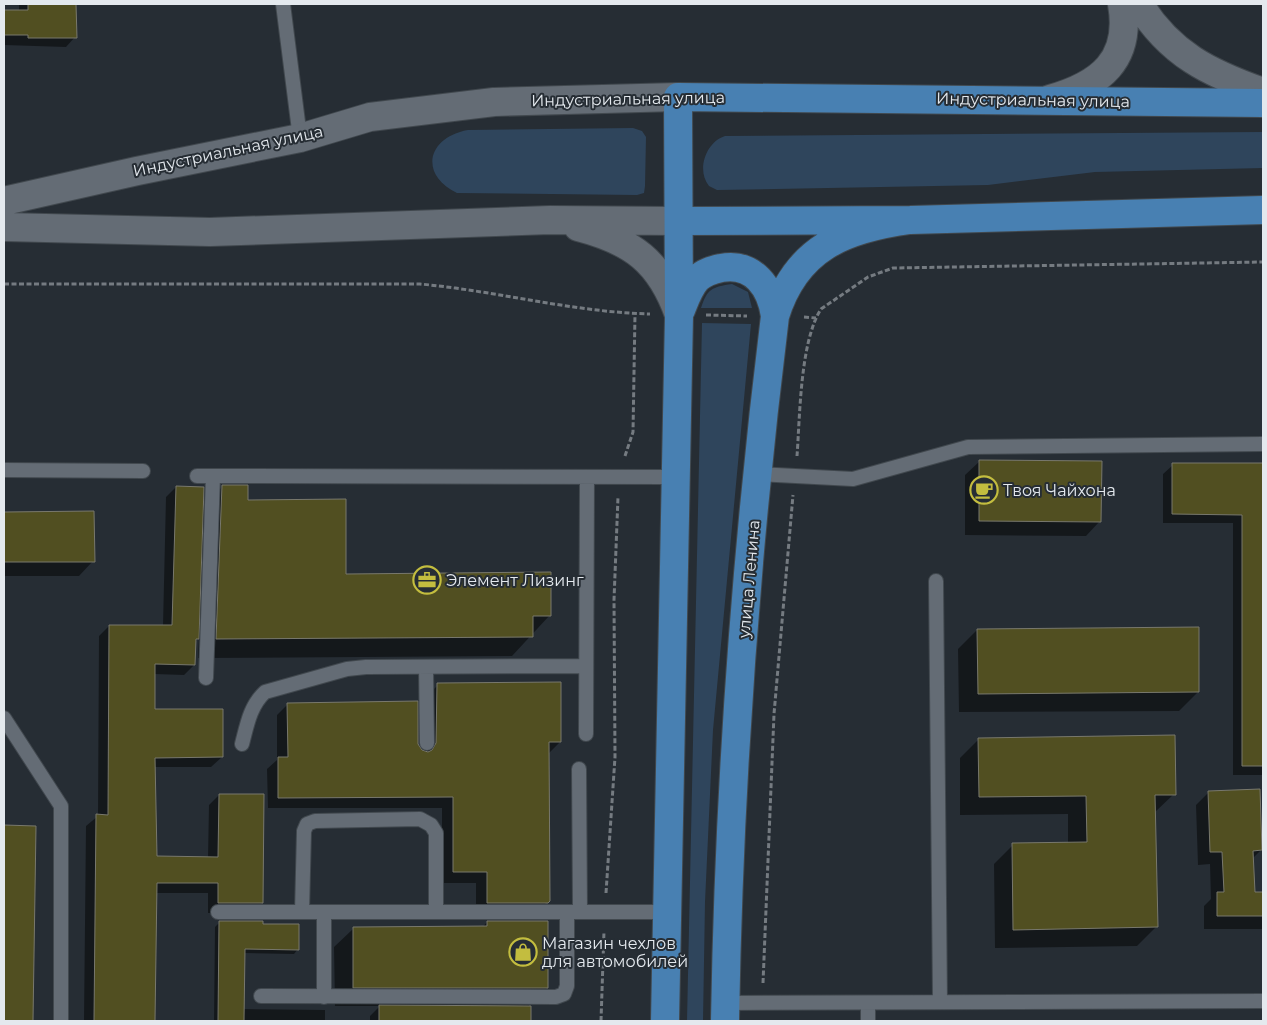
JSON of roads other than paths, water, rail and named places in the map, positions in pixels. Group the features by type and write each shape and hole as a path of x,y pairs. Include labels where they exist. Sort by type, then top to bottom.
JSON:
{"main road":[{"path":"1046,100 1086,87 1109,67 1118,53 1124,37 1125,21 1122,4"},
{"path":"1139,4 1152,25 1186,56 1226,79 1263,92"},
{"name":"Индустриальная улица","path":"4,201 137,171 300,138 370,117 494,102 678,97 1263,103"},
{"path":"665,1021 679,315 678,97"},
{"path":"4,227 210,232 550,220 910,220 1263,210"},
{"path":"550,220 597,232 637,252 662,277 679,315"},
{"name":"улица Ленина","path":"725,1012 732,821 741,659 775,316 792,276 814,254 843,236 862,229 910,220"},
{"path":"679,315 689,291 698,278 710,270 726,267 742,268 755,274 765,286 772,299 775,316"}],"lane":[{"path":"283,4 300,138"},
{"path":"758,474 853,479 968,447 1263,444"},
{"path":"4,470 143,471"},
{"path":"197,476 676,477"},
{"path":"206,678 213,476"},
{"path":"586,734 587,477"},
{"path":"936,581 940,1002"},
{"path":"242,744 251,709 256,699 265,692 347,669 586,666"},
{"path":"426,667 427,743"},
{"path":"4,718 61,806 61,1021"},
{"path":"261,996 556,998 564,994 567,986 573,912 579,769"},
{"path":"302,912 304,831 307,824 315,821 420,819 431,825 436,833 436,912"},
{"path":"218,912 668,912"},
{"path":"324,912 324,997"},
{"path":"725,1012 762,1003 1263,1001"},
{"path":"868,1003 868,1021"}],"place":[{"name":"Твоя Чайхона","path":"984,490"},
{"name":"Элемент Лизинг","path":"427,580"},
{"name":"Магазин чехлов для автомобилей","path":"523,952"}]}
